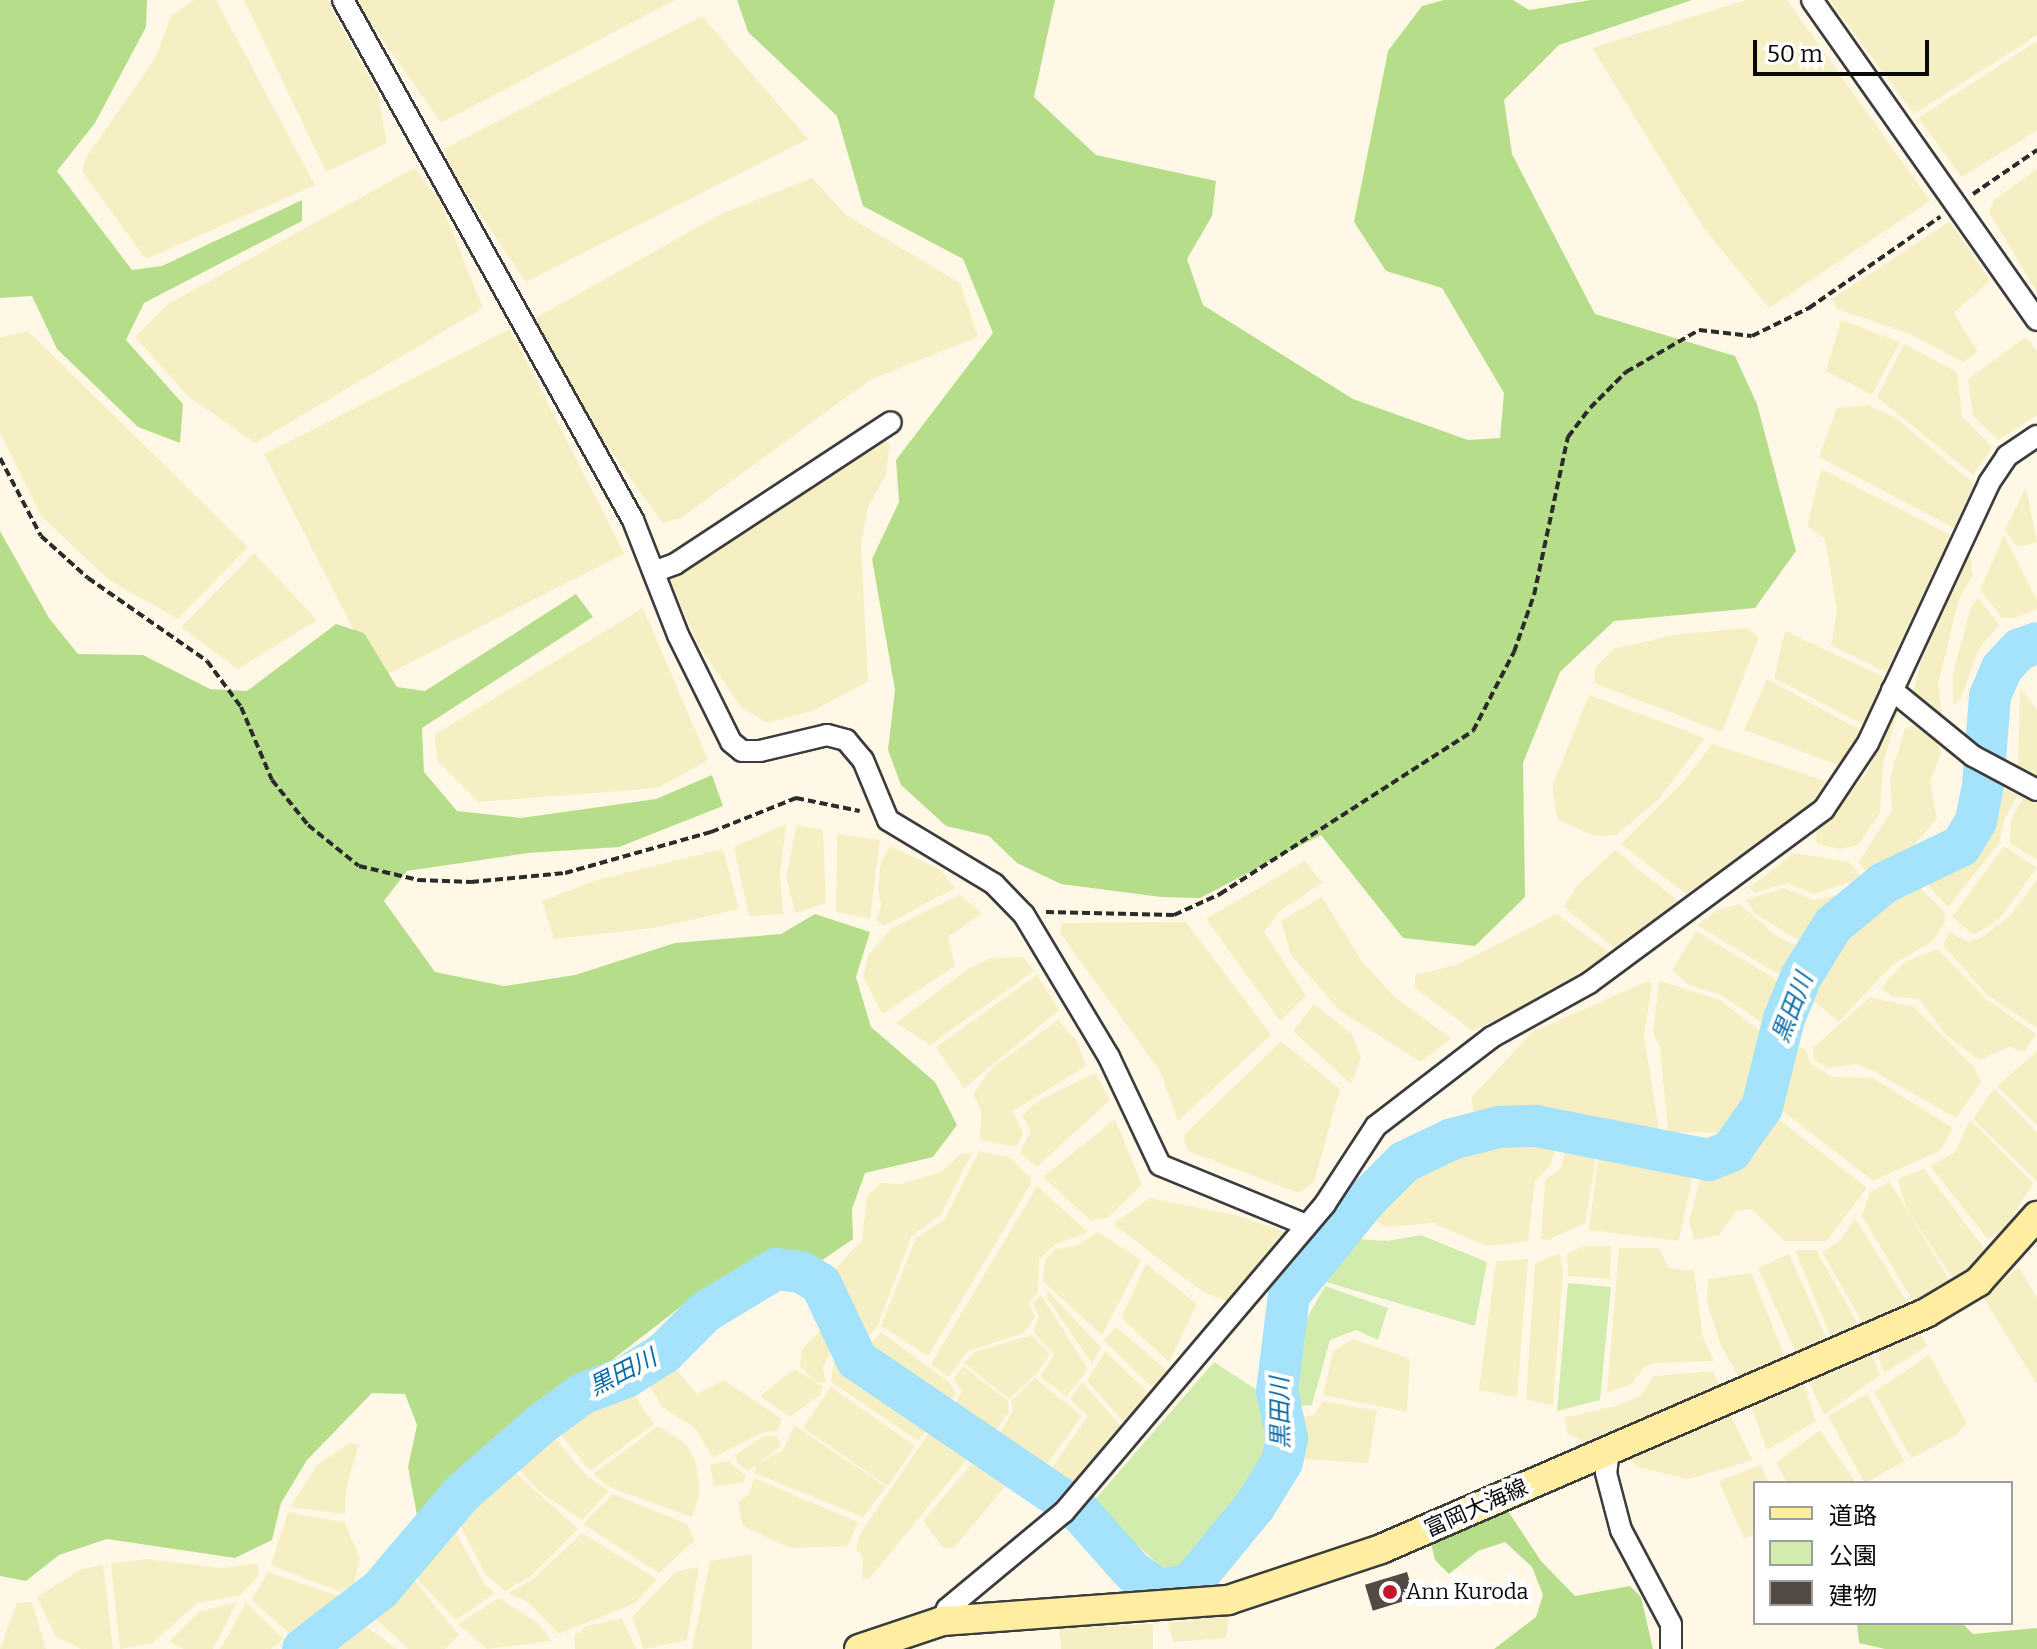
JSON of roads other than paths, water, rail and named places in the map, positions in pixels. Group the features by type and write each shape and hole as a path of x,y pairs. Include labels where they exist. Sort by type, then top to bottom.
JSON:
{"main road":[{"name":"富岡大海線","path":"859,1649 890,1644 942,1621 1228,1600 1381,1549 1926,1313 1978,1282 2037,1216"}],"street":[{"path":"343,0 633,520 656,571 678,635 731,742 742,751 760,751 827,735 846,740 863,760 888,820 994,884 1024,915 1109,1057 1160,1165 1304,1224"},
{"path":"1812,0 2037,320"},
{"path":"656,571 675,564 891,422"},
{"path":"942,1621 947,1609 1070,1504 1304,1224 1325,1204 1376,1126 1418,1090 1492,1037 1589,983 1824,809 1868,743 1989,483 2007,456 2037,436"},
{"path":"1892,690 1973,756 2037,790"},
{"path":"1609,1450 1606,1473 1621,1530 1671,1624 1671,1649"}],"waterway":[{"name":"黒田川","path":"303,1649 380,1590 461,1494 541,1424 582,1394 626,1377 664,1353 705,1312 776,1269 801,1272 821,1284 857,1360 1078,1510 1132,1571 1158,1590 1190,1585 1255,1506 1282,1462 1287,1438 1277,1391 1289,1295 1366,1200 1404,1162 1452,1139 1499,1127 1536,1126 1709,1160 1731,1151 1762,1107 1784,1019 1801,977 1833,925 1884,883 1961,846 1976,821 1983,785 1990,696 2002,668 2020,649 2037,643"}],"place":[{"name":"Ann Kuroda","path":"1390,1592"}]}
